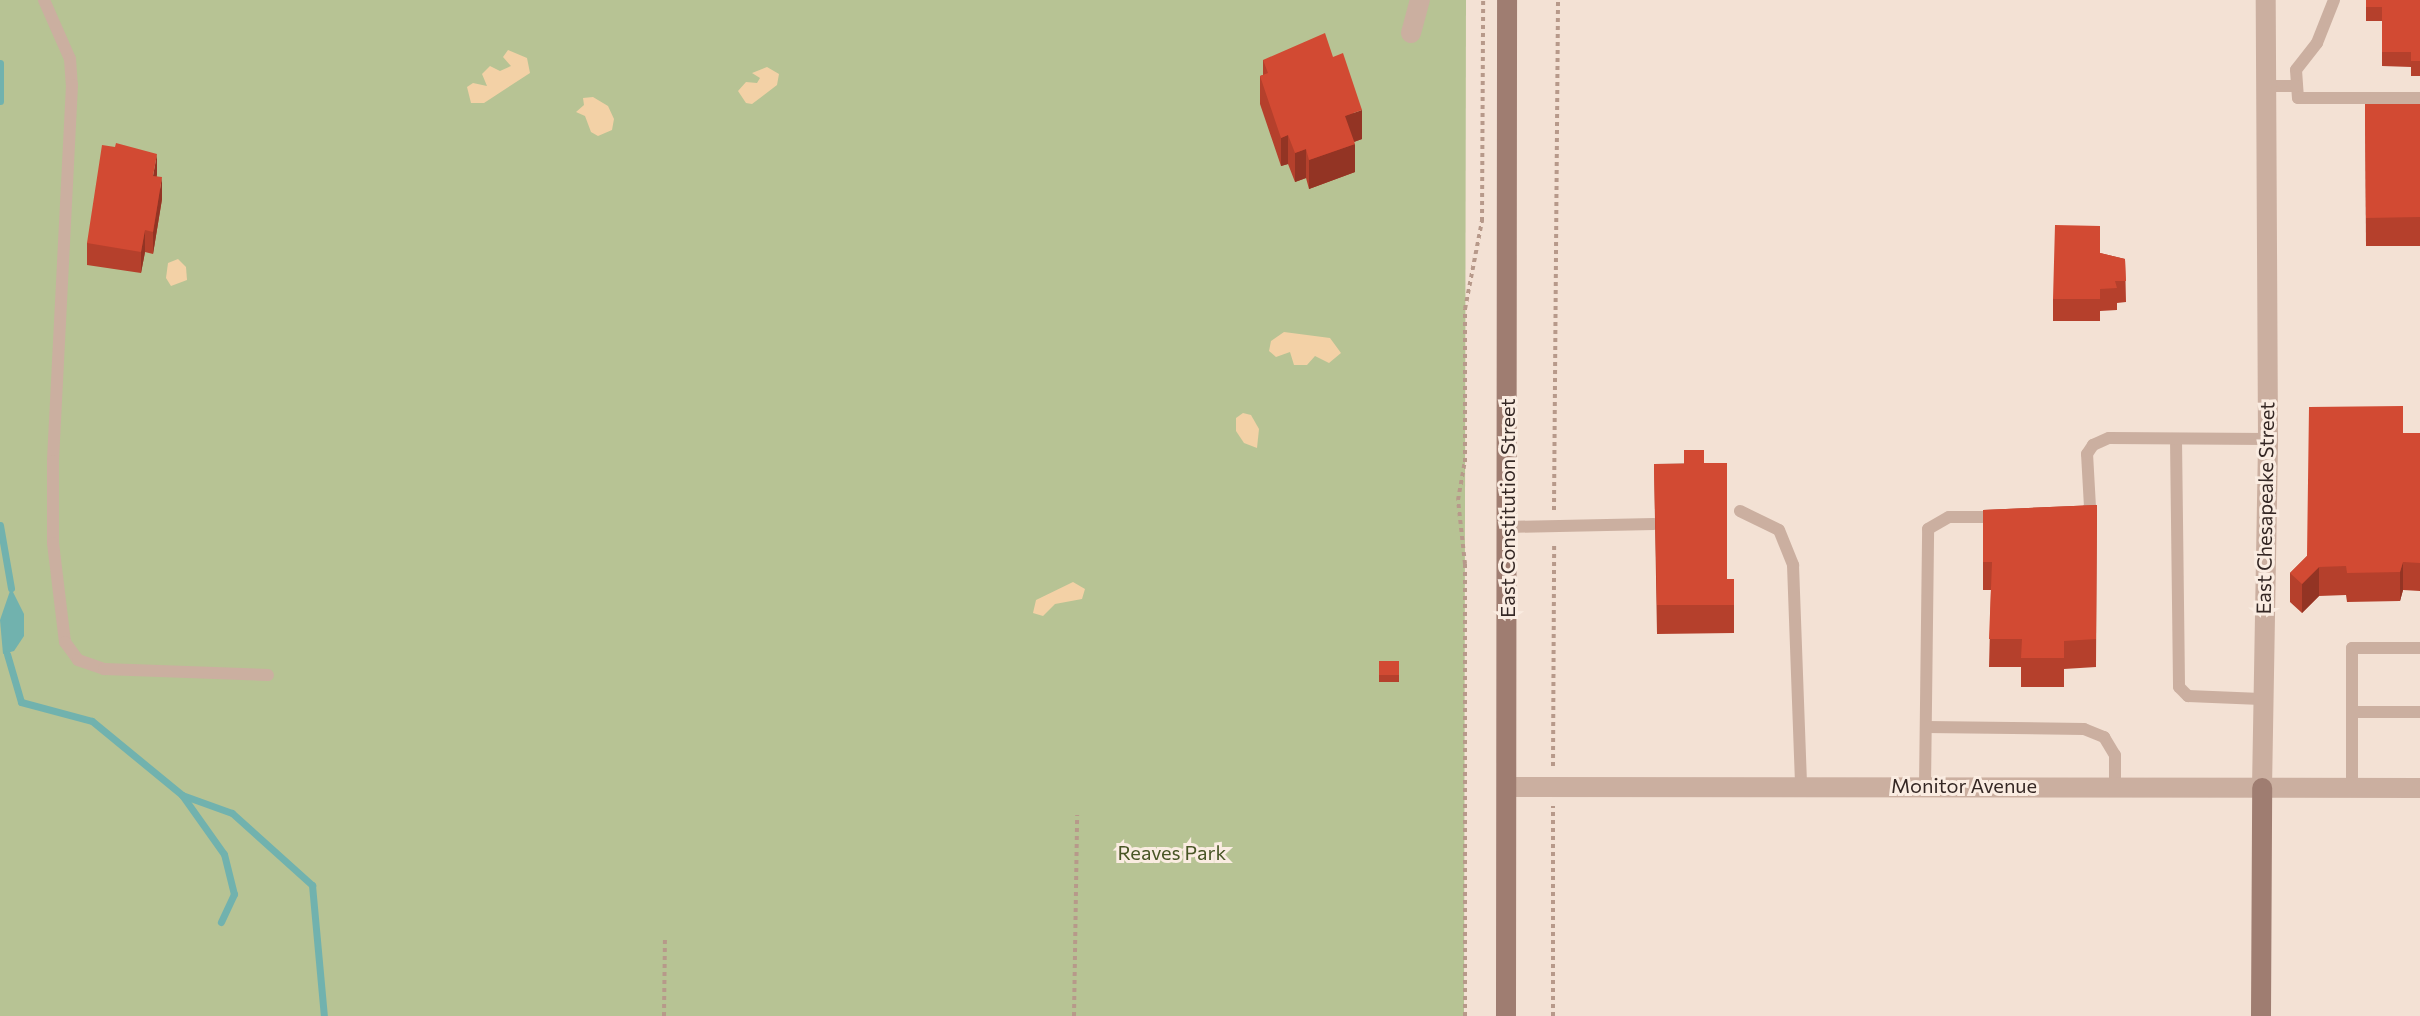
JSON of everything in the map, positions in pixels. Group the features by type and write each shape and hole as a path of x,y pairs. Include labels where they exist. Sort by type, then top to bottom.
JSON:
{"main road":[{"name":"East Constitution Street","path":"1506,1016 1507,0"},
{"name":"East Chesapeake Street","path":"2261,1016 2262,788"}],"street":[{"path":"1411,33 1420,0"},
{"name":"East Chesapeake Street","path":"2262,788 2261,699 2268,439 2266,0"},
{"name":"Monitor Avenue","path":"1507,787 2115,785 2420,788"}],"lane":[{"path":"44,0 70,59 72,85 53,474 57,598 65,642 78,660 104,669 268,675"},
{"path":"2334,0 2317,43 2296,70 2298,98 2420,98"},
{"path":"2266,86 2297,86"},
{"path":"2065,518 2080,518 2090,507 2087,454 2093,445 2109,438 2268,439"},
{"path":"2176,439 2179,687 2188,696 2261,699"},
{"path":"1740,511 1779,530 1793,565 1801,786"},
{"path":"1925,786 1928,529 1949,517 2007,517"},
{"path":"1507,527 1654,524"},
{"path":"2352,787 2352,648 2420,648"},
{"path":"2352,712 2420,712"},
{"path":"1926,727 2084,729 2104,737 2115,755 2115,785"}],"path":[{"path":"1465,1016 1465,564 1458,500 1465,462 1465,309 1482,221 1483,0"},
{"path":"1074,1016 1077,815"},
{"path":"664,1016 665,937"}],"green space":[{"name":"Reaves Park","path":"0,0 1466,0 1464,1016 0,1016"}],"sand":[{"path":"508,50 527,58 530,73 484,103 471,103 467,87 473,83 487,86 482,74 490,66 500,71 511,66 503,57"},
{"path":"767,67 779,74 777,85 752,104 746,103 738,91 746,82 757,83 760,78 752,73"},
{"path":"593,97 608,106 614,119 612,130 598,136 591,132 585,116 576,112 584,105 583,98"},
{"path":"178,259 186,267 187,280 171,286 166,278 168,263"},
{"path":"1284,332 1330,338 1341,353 1329,363 1315,356 1307,365 1294,365 1290,352 1276,357 1269,351 1271,341"},
{"path":"1243,413 1251,415 1259,429 1257,448 1244,443 1236,431 1236,418"},
{"path":"1073,582 1085,589 1082,599 1055,604 1043,616 1033,613 1036,600"}],"water":[{"path":"11,588 24,614 24,636 14,651 3,654 0,620"}],"building":[{"path":"2366,0 2420,0 2420,61 2411,61 2411,52 2382,52 2382,7 2366,7"},
{"path":"1325,33 1333,57 1343,53 1362,110 1345,116 1355,144 1309,160 1306,149 1295,153 1288,135 1281,138 1260,76 1268,73 1263,60"},
{"path":"2365,104 2420,104 2420,217 2366,218"},
{"path":"116,143 157,154 153,176 162,177 153,232 145,230 141,252 87,243 102,145 115,147"},
{"path":"2055,225 2100,226 2100,253 2125,259 2126,281 2115,281 2117,288 2100,289 2100,299 2053,299"},
{"path":"2403,406 2403,433 2420,433 2420,563 2403,562 2400,572 2347,573 2346,566 2319,567 2302,584 2290,573 2307,556 2309,407"},
{"path":"1684,450 1704,450 1704,463 1727,463 1727,579 1734,579 1734,605 1657,605 1654,464 1684,464"},
{"path":"2097,505 2096,639 2064,641 2064,658 2021,658 2022,639 1989,639 1992,562 1983,562 1983,510"},
{"path":"1379,661 1399,661 1399,675 1379,675"}],"waterway":[{"path":"0,63 0,101"},
{"path":"0,525 11,588"},
{"path":"7,654 21,702 92,721 182,795 224,854 234,894 221,922"},
{"path":"182,795 232,813 312,885 324,1016"}]}
